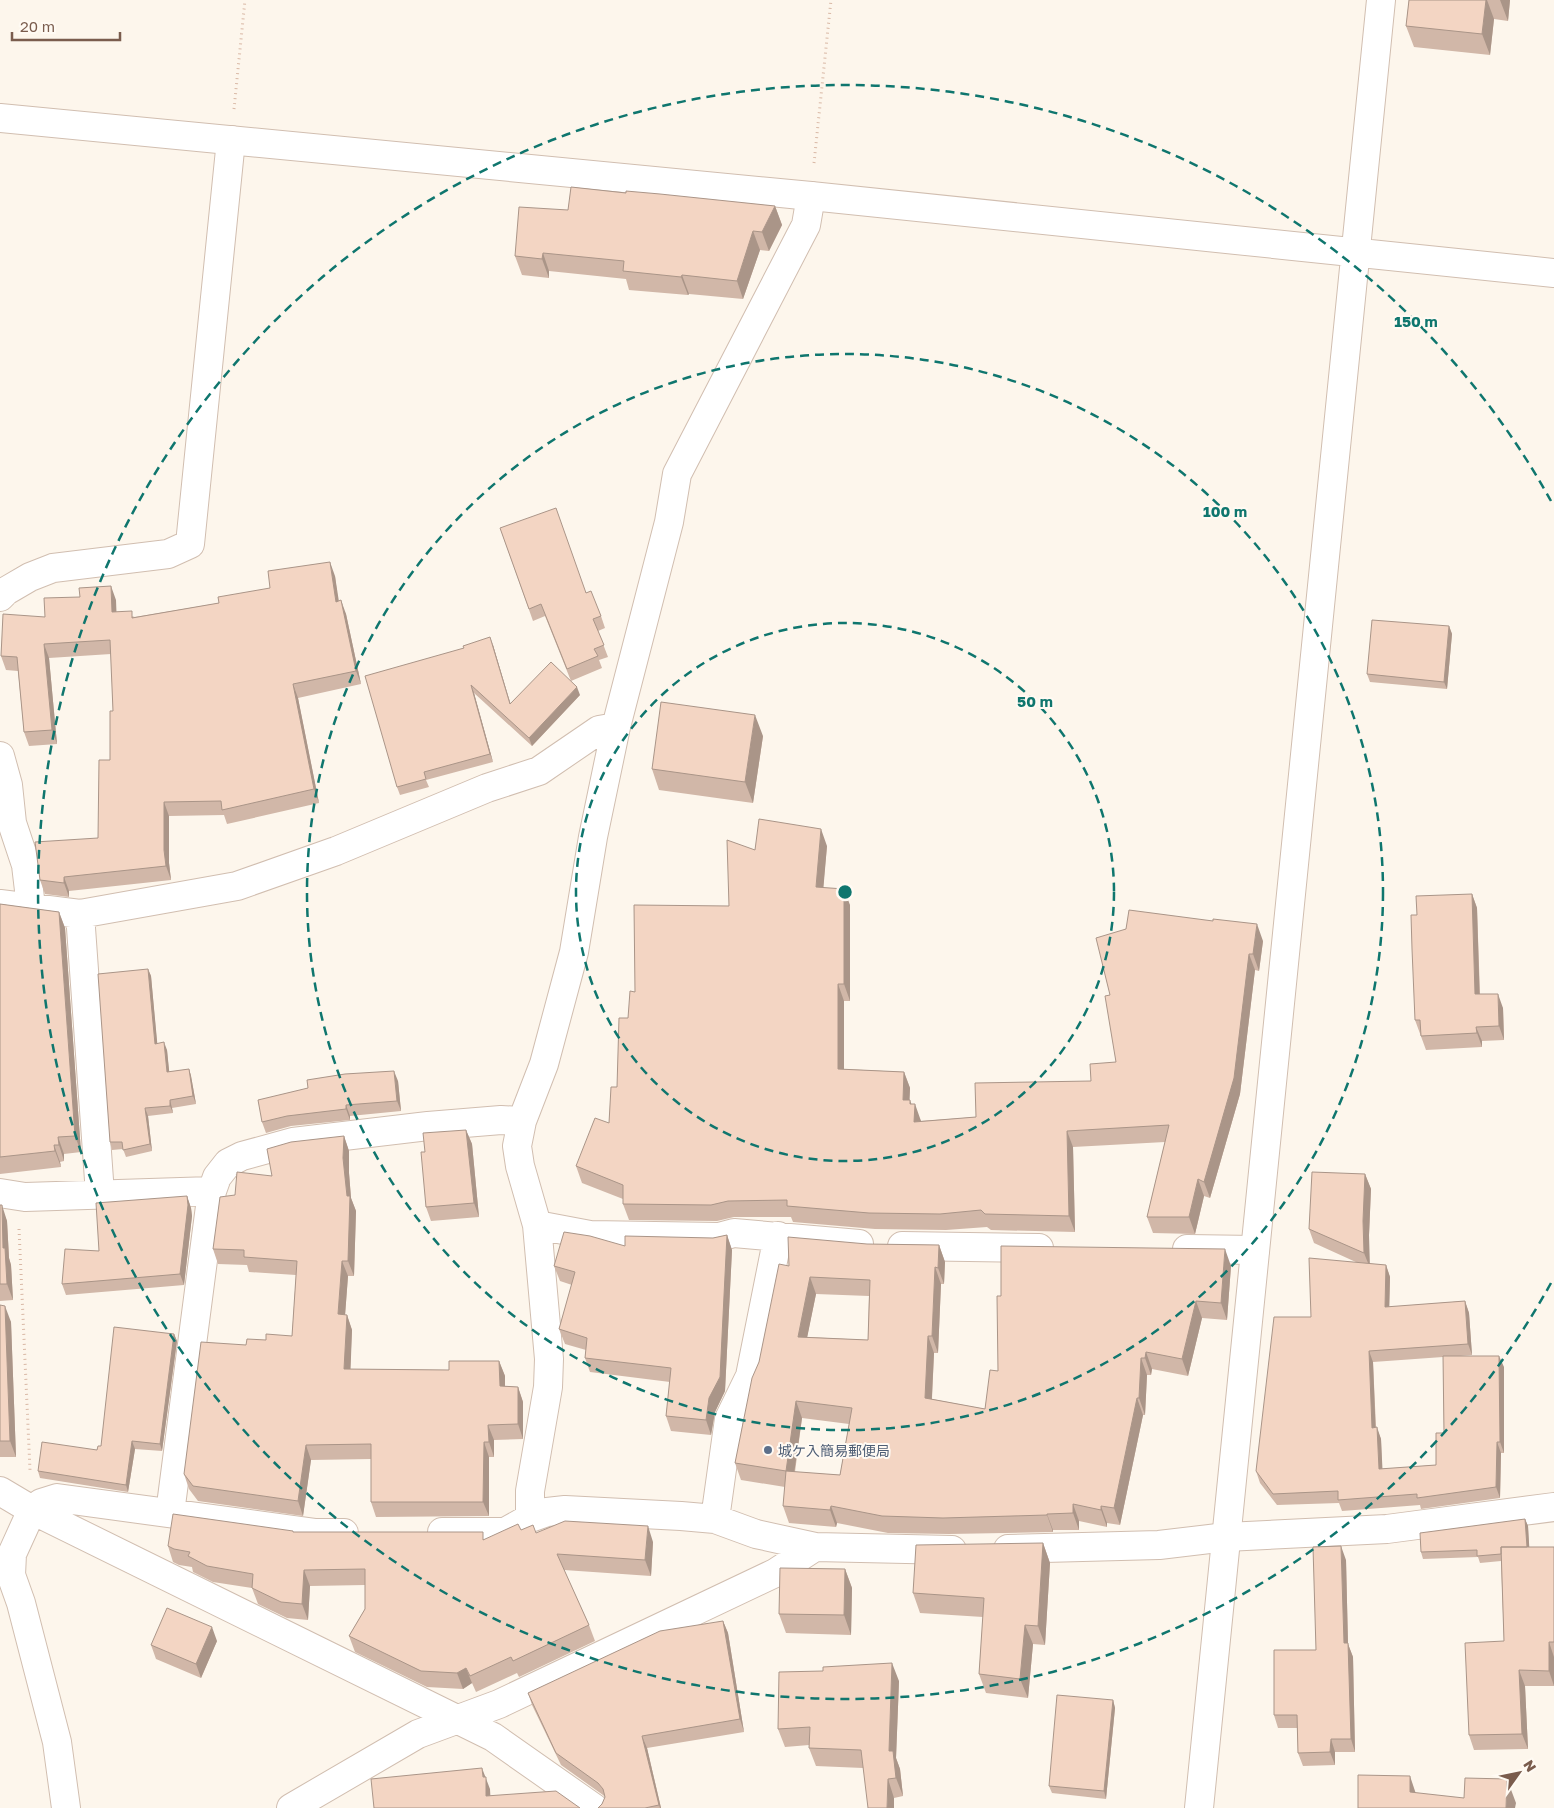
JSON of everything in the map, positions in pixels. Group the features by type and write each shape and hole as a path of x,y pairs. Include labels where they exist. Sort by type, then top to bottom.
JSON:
{"street":[{"path":"1199,1808 1381,0"},
{"path":"0,118 811,196 1554,273"},
{"path":"0,597 6,591 30,577 53,568 168,554 190,544 231,140"},
{"path":"530,1518 530,1491 548,1387 550,1359 538,1226 520,1166 517,1146 522,1121 544,1064 574,952 592,837 616,727 669,522 677,474 806,225 811,196"},
{"path":"0,904 80,914 237,886 336,851 487,788 539,771 600,730 616,727"},
{"path":"0,756 8,785 12,824 26,865 31,907"},
{"path":"80,914 100,1194"},
{"path":"170,1513 212,1191 217,1177 228,1163 242,1156 293,1142 428,1126 501,1120 522,1121"},
{"path":"8,1194 25,1197 212,1191"},
{"path":"538,1226 590,1235 719,1237 734,1232 874,1245 1060,1248"},
{"path":"716,1519 730,1419 750,1376 778,1236"},
{"path":"1158,1249 1255,1250"},
{"path":"0,1491 32,1510 493,1736 594,1808"},
{"path":"66,1808 57,1742 11,1575 12,1554 32,1510 42,1503 57,1498 316,1534 366,1533"},
{"path":"416,1532 505,1532 530,1518 547,1512 565,1510 716,1519 756,1534 815,1547 980,1549 1159,1545 1226,1537 1387,1529 1554,1506"},
{"path":"291,1808 418,1734 499,1704 775,1573 815,1547"}],"path":[{"path":"231,140 245,0"},
{"path":"811,196 832,0"},
{"path":"8,1194 32,1510"}],"building":[{"path":"1409,0 1486,0 1482,34 1406,26"},
{"path":"571,187 775,206 762,232 753,231 737,281 623,271 624,261 543,253 542,259 515,256 519,207 568,210"},
{"path":"556,508 586,593 591,591 601,616 593,619 604,645 594,649 598,656 567,669 541,604 529,609 500,528"},
{"path":"330,562 336,602 341,600 356,671 293,684 314,789 222,810 221,801 164,802 166,866 64,877 64,883 40,880 35,842 98,838 99,760 110,760 110,711 113,711 110,640 44,644 52,730 24,732 17,657 1,656 3,614 45,617 44,598 80,597 79,588 111,586 112,612 132,611 132,618 219,603 218,597 270,588 268,571"},
{"path":"1372,620 1449,626 1444,682 1367,674"},
{"path":"490,637 510,704 551,662 577,687 529,738 471,685 490,754 424,772 426,779 397,787 365,676 464,648 463,646"},
{"path":"661,702 755,715 745,782 652,769"},
{"path":"759,819 821,829 816,887 844,889 844,984 838,984 838,1069 904,1072 903,1100 910,1100 910,1104 915,1104 914,1122 976,1117 975,1083 1091,1081 1090,1064 1116,1062 1105,996 1110,995 1096,938 1126,929 1129,910 1213,921 1213,919 1257,924 1253,954 1249,954 1234,1078 1204,1182 1198,1179 1189,1217 1147,1217 1169,1125 1067,1131 1069,1216 985,1214 981,1210 940,1214 869,1213 787,1206 787,1200 728,1201 711,1205 623,1204 623,1185 576,1166 595,1118 609,1123 611,1087 617,1087 619,1018 628,1018 630,991 635,992 634,905 729,906 727,840 755,850"},
{"path":"1472,894 1475,994 1498,994 1499,1026 1476,1027 1477,1033 1421,1036 1420,1020 1415,1020 1412,949 1411,915 1417,915 1416,896"},
{"path":"0,904 59,912 75,1136 58,1137 59,1145 54,1145 55,1151 0,1157"},
{"path":"148,969 155,1044 164,1042 167,1072 189,1069 193,1096 170,1100 170,1106 145,1108 150,1144 123,1150 122,1142 110,1142 98,974"},
{"path":"394,1071 397,1101 346,1105 346,1109 287,1116 262,1122 258,1100 308,1088 307,1080 345,1074"},
{"path":"466,1130 474,1203 426,1207 421,1152 425,1152 423,1133"},
{"path":"344,1136 343,1158 347,1196 350,1196 348,1261 342,1261 338,1314 347,1315 344,1369 449,1370 449,1361 499,1361 500,1386 518,1387 518,1424 488,1425 489,1442 484,1442 483,1502 371,1502 371,1444 306,1445 298,1501 193,1486 184,1474 201,1342 246,1345 247,1339 266,1340 266,1334 292,1336 297,1261 244,1257 244,1250 213,1249 220,1197 235,1195 237,1172 272,1176 267,1149 291,1142"},
{"path":"1312,1172 1365,1174 1364,1253 1309,1229"},
{"path":"187,1196 188,1205 180,1274 62,1284 65,1249 99,1251 96,1203"},
{"path":"0,1205 2,1205 3,1248 5,1248 7,1284 0,1284"},
{"path":"564,1232 590,1236 625,1246 625,1236 713,1238 727,1235 720,1377 709,1398 706,1420 666,1416 671,1368 585,1358 587,1338 559,1329 575,1272 554,1266"},
{"path":"788,1237 867,1244 939,1245 938,1268 935,1267 932,1336 928,1336 925,1398 985,1409 990,1370 998,1371 997,1296 1001,1296 1001,1246 1225,1249 1221,1303 1196,1301 1182,1359 1146,1352 1145,1358 1141,1358 1139,1398 1137,1398 1114,1508 1101,1506 1101,1510 1073,1504 1073,1513 1047,1515 943,1518 882,1516 831,1506 830,1510 783,1506 786,1471 735,1463 752,1378 759,1362 779,1264 789,1266","holes":["810,1277 870,1280 868,1340 798,1337","796,1401 852,1408 840,1475 786,1471"]},
{"path":"1309,1258 1386,1265 1385,1307 1465,1301 1468,1344 1369,1351 1372,1428 1377,1427 1379,1469 1436,1465 1436,1433 1444,1433 1443,1356 1499,1356 1500,1442 1497,1442 1496,1487 1417,1498 1417,1494 1338,1500 1338,1491 1273,1494 1256,1471 1274,1317 1311,1317"},
{"path":"0,1305 5,1306 10,1441 0,1441"},
{"path":"114,1327 174,1334 160,1444 132,1441 126,1485 38,1471 42,1442 97,1450 98,1446 101,1446"},
{"path":"173,1514 293,1532 483,1532 483,1540 518,1524 521,1530 533,1525 536,1533 565,1521 648,1526 645,1560 557,1554 589,1625 513,1661 511,1657 470,1676 466,1668 457,1673 421,1671 349,1636 365,1609 365,1569 304,1570 302,1604 281,1602 252,1588 253,1574 207,1566 188,1556 190,1552 168,1546"},
{"path":"1525,1519 1527,1547 1501,1547 1501,1554 1477,1556 1477,1550 1421,1552 1420,1533"},
{"path":"1043,1543 1038,1626 1025,1625 1020,1679 979,1674 984,1598 913,1593 916,1545"},
{"path":"1341,1546 1344,1643 1348,1643 1351,1739 1331,1739 1330,1752 1298,1753 1297,1715 1274,1715 1274,1650 1316,1650 1313,1547"},
{"path":"1501,1547 1554,1547 1554,1642 1549,1642 1549,1671 1519,1670 1522,1734 1469,1735 1465,1643 1504,1641"},
{"path":"780,1568 845,1569 844,1615 779,1614"},
{"path":"167,1608 212,1627 196,1664 151,1645"},
{"path":"723,1621 740,1719 642,1736 659,1805 645,1808 598,1808 605,1797 603,1789 598,1783 556,1753 528,1693 660,1631"},
{"path":"892,1663 889,1751 893,1751 896,1778 888,1779 887,1808 868,1808 861,1750 809,1748 810,1727 778,1729 779,1672 823,1671 823,1667"},
{"path":"1057,1695 1113,1700 1104,1791 1049,1786"},
{"path":"482,1768 483,1777 486,1777 486,1796 556,1791 580,1808 374,1808 371,1779"},
{"path":"1358,1775 1410,1776 1410,1792 1464,1798 1465,1778 1507,1779 1506,1808 1358,1808"}],"place":[{"name":"城ケ入簡易郵便局","path":"768,1450"}]}
